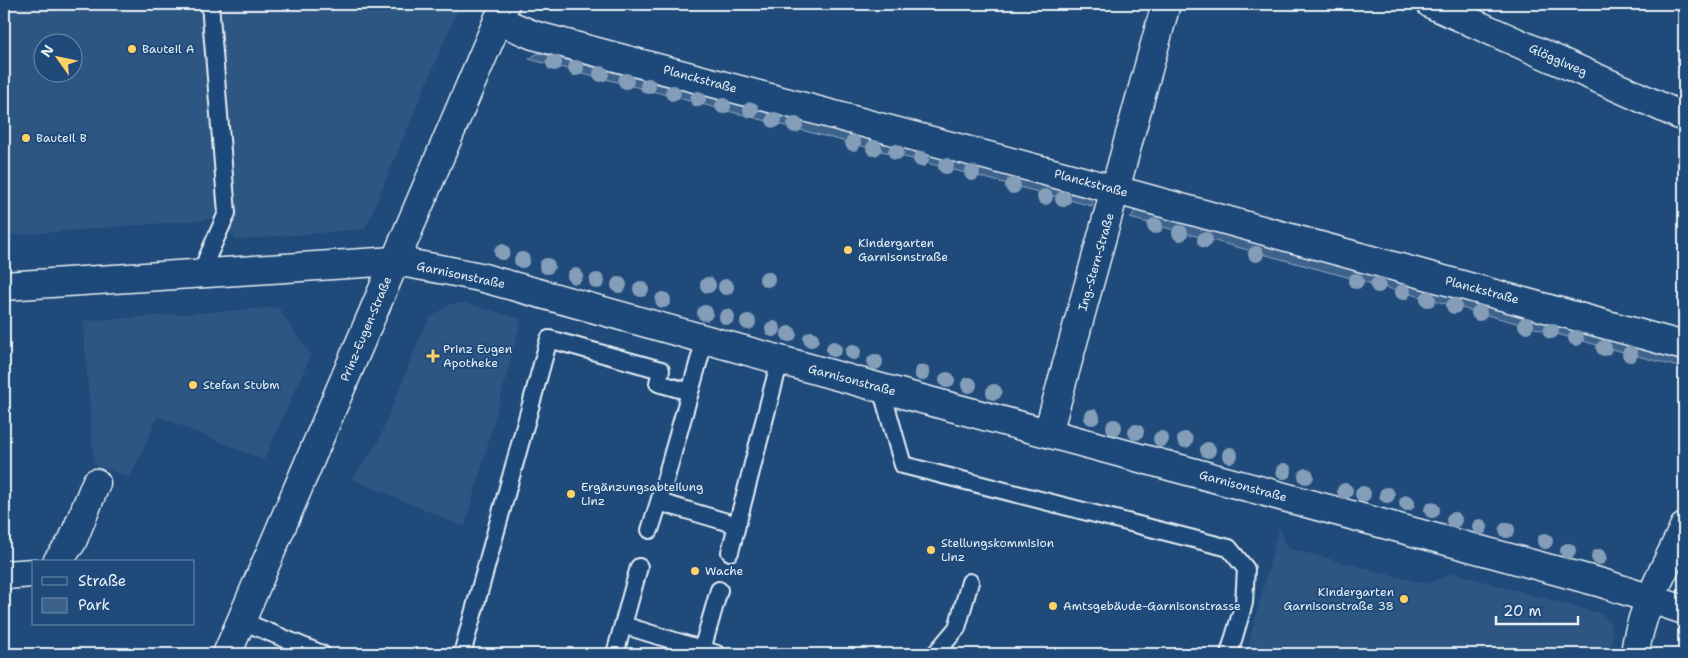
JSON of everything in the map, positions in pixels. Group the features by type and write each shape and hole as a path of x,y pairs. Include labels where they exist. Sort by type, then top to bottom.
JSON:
{"street":[{"name":"Ing.-Stern-Straße","path":"1048,433 1166,4"},
{"name":"Glögglweg","path":"1431,4 1684,117"},
{"name":"Planckstraße","path":"502,12 533,35 1116,190 1684,346"},
{"name":"Prinz-Eugen-Straße","path":"227,654 502,12"},
{"name":"Garnisonstraße","path":"4,286 395,261 480,277 1602,584 1684,610"},
{"path":"58,560 72,542 96,484"},
{"path":"1635,654 1640,626 1684,527"},
{"path":"4,575 32,573"}],"lane":[{"path":"200,274 227,212 210,4"},
{"path":"462,654 549,339 661,370 658,383 690,392"},
{"path":"650,530 705,339"},
{"path":"730,552 780,360"},
{"path":"881,388 903,465 1229,548 1246,569 1244,603 1229,654"},
{"path":"658,502 737,526"},
{"path":"615,654 639,567"},
{"path":"935,654 957,628 970,582"},
{"path":"623,626 709,652 719,590"},
{"path":"242,620 322,654"}],"shaded area":[{"path":"4,4 460,4 365,229 236,240 231,233 226,218 4,236"},
{"path":"464,303 522,319 465,527 352,479 378,442 423,330 430,318 450,304"},
{"name":"Stefan Stubm","path":"278,307 311,355 264,460 158,416 130,478 94,464 83,321"},
{"name":"Kindergarten Garnisonstraße 38","path":"1279,527 1288,548 1427,584 1453,573 1602,614 1609,621 1613,631 1610,654 1246,654"}],"green space":[{"path":"538,53 1088,196 1093,198 1092,206 529,59"},
{"path":"1135,211 1684,360 1682,368 1130,218"}],"place":[{"name":"Bauteil A","path":"132,49"},
{"name":"Bauteil B","path":"26,138"},
{"name":"Kindergarten Garnisonstraße","path":"848,250"},
{"name":"Prinz Eugen Apotheke","path":"433,356"},
{"name":"Stefan Stubm","path":"193,385"},
{"name":"Ergänzungsabteilung Linz","path":"571,494"},
{"name":"Stellungskommision Linz","path":"931,550"},
{"name":"Wache","path":"695,571"},
{"name":"Kindergarten Garnisonstraße 38","path":"1404,599"},
{"name":"Amtsgebäude-Garnisonstrasse","path":"1053,606"}]}
